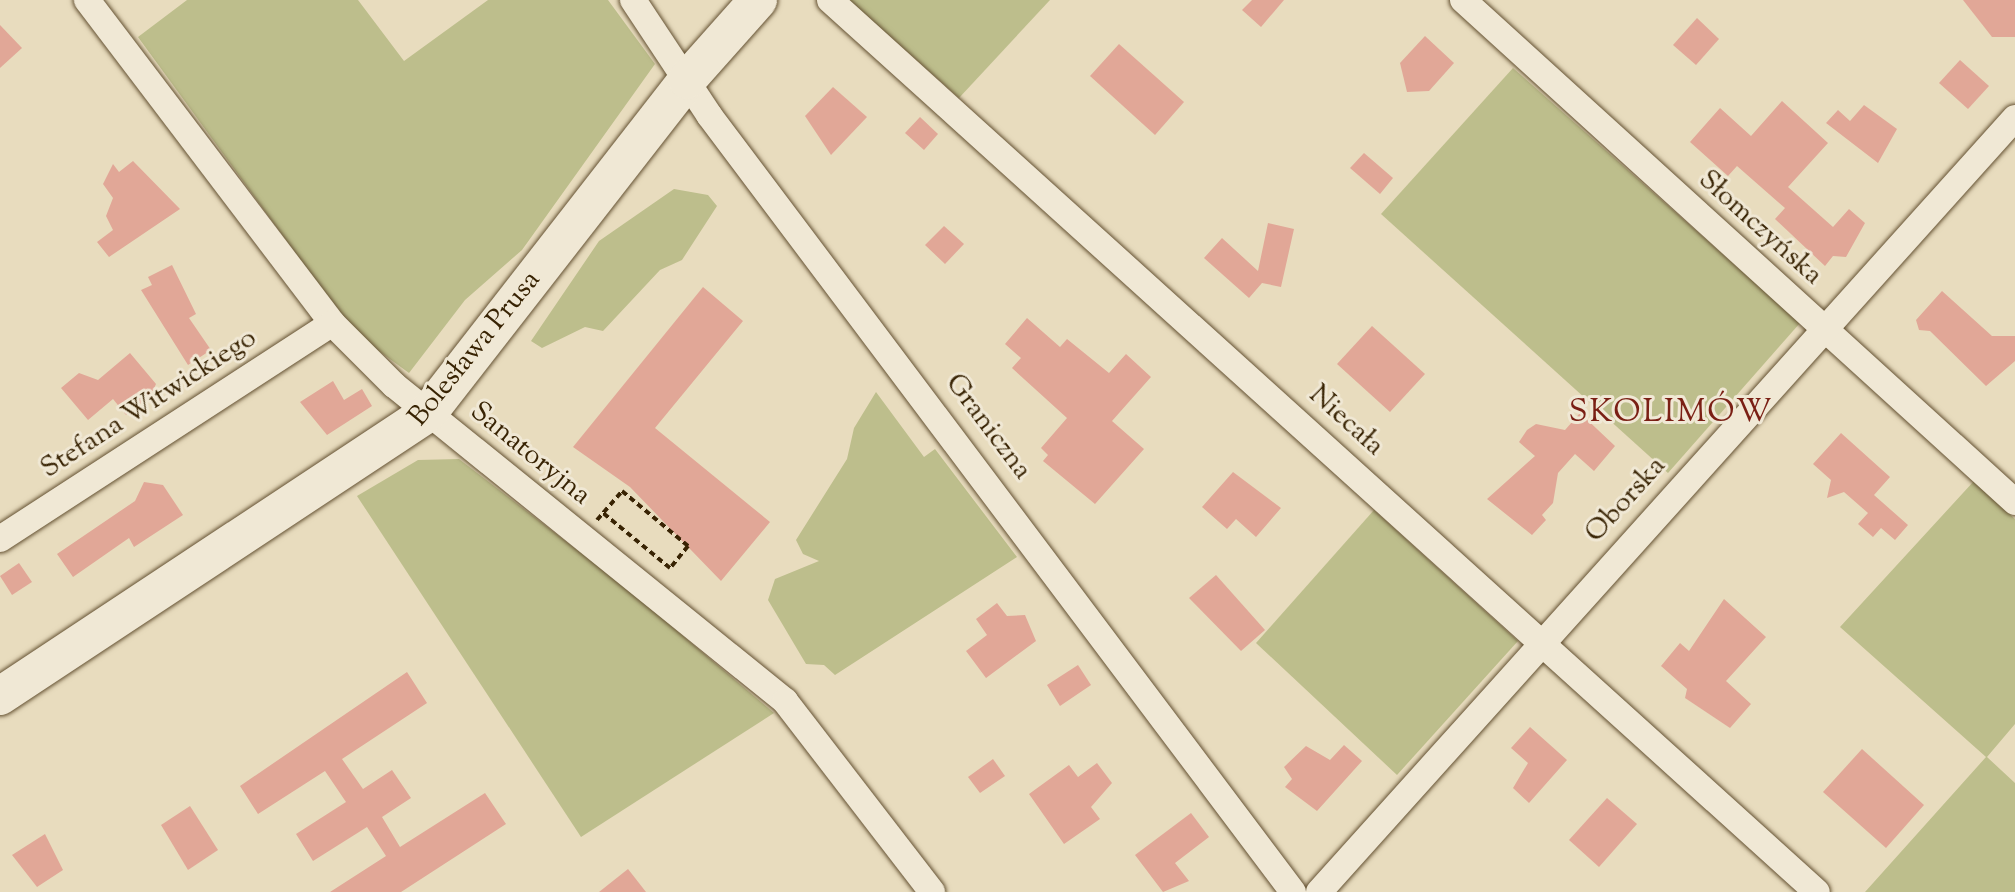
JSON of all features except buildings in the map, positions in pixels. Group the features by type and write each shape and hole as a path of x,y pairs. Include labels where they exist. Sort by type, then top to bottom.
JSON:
{"street":[{"name":"Sanatoryjna","path":"87,0 332,323 428,413 785,701 932,892"},
{"name":"Graniczna","path":"633,0 687,80 1293,892"},
{"name":"Bolesława Prusa","path":"0,696 428,413 687,80 758,0"},
{"name":"Niecała","path":"830,0 1817,892"},
{"name":"Słomczyńska","path":"1463,0 2015,502"},
{"name":"Oborska","path":"1319,892 2015,118"},
{"name":"Stefana Witwickiego","path":"0,539 332,323"}],"path":[{"path":"622,491 688,546 670,568 603,513 622,491"}],"green space":[{"path":"187,0 358,0 404,61 488,0 608,0 655,64 522,250 465,300 409,373 353,332 138,37"},
{"path":"849,0 1050,0 959,98"},
{"path":"1513,68 1800,323 1668,473 1381,214"},
{"path":"674,189 708,195 717,206 682,260 660,270 603,331 585,327 542,348 531,341 599,241"},
{"path":"876,392 924,457 935,449 1017,557 835,675 824,665 806,664 768,600 775,579 819,561 803,554 796,540 847,459 854,428"},
{"path":"459,459 625,587 774,713 581,837 357,496 418,460"},
{"path":"1974,481 2015,519 2015,724 1987,757 2015,783 2015,892 1865,892 1986,757 1840,627"},
{"path":"1374,510 1518,641 1397,775 1256,643"}],"district":[{"name":"SKOLIMÓW","path":"1671,413"}]}
